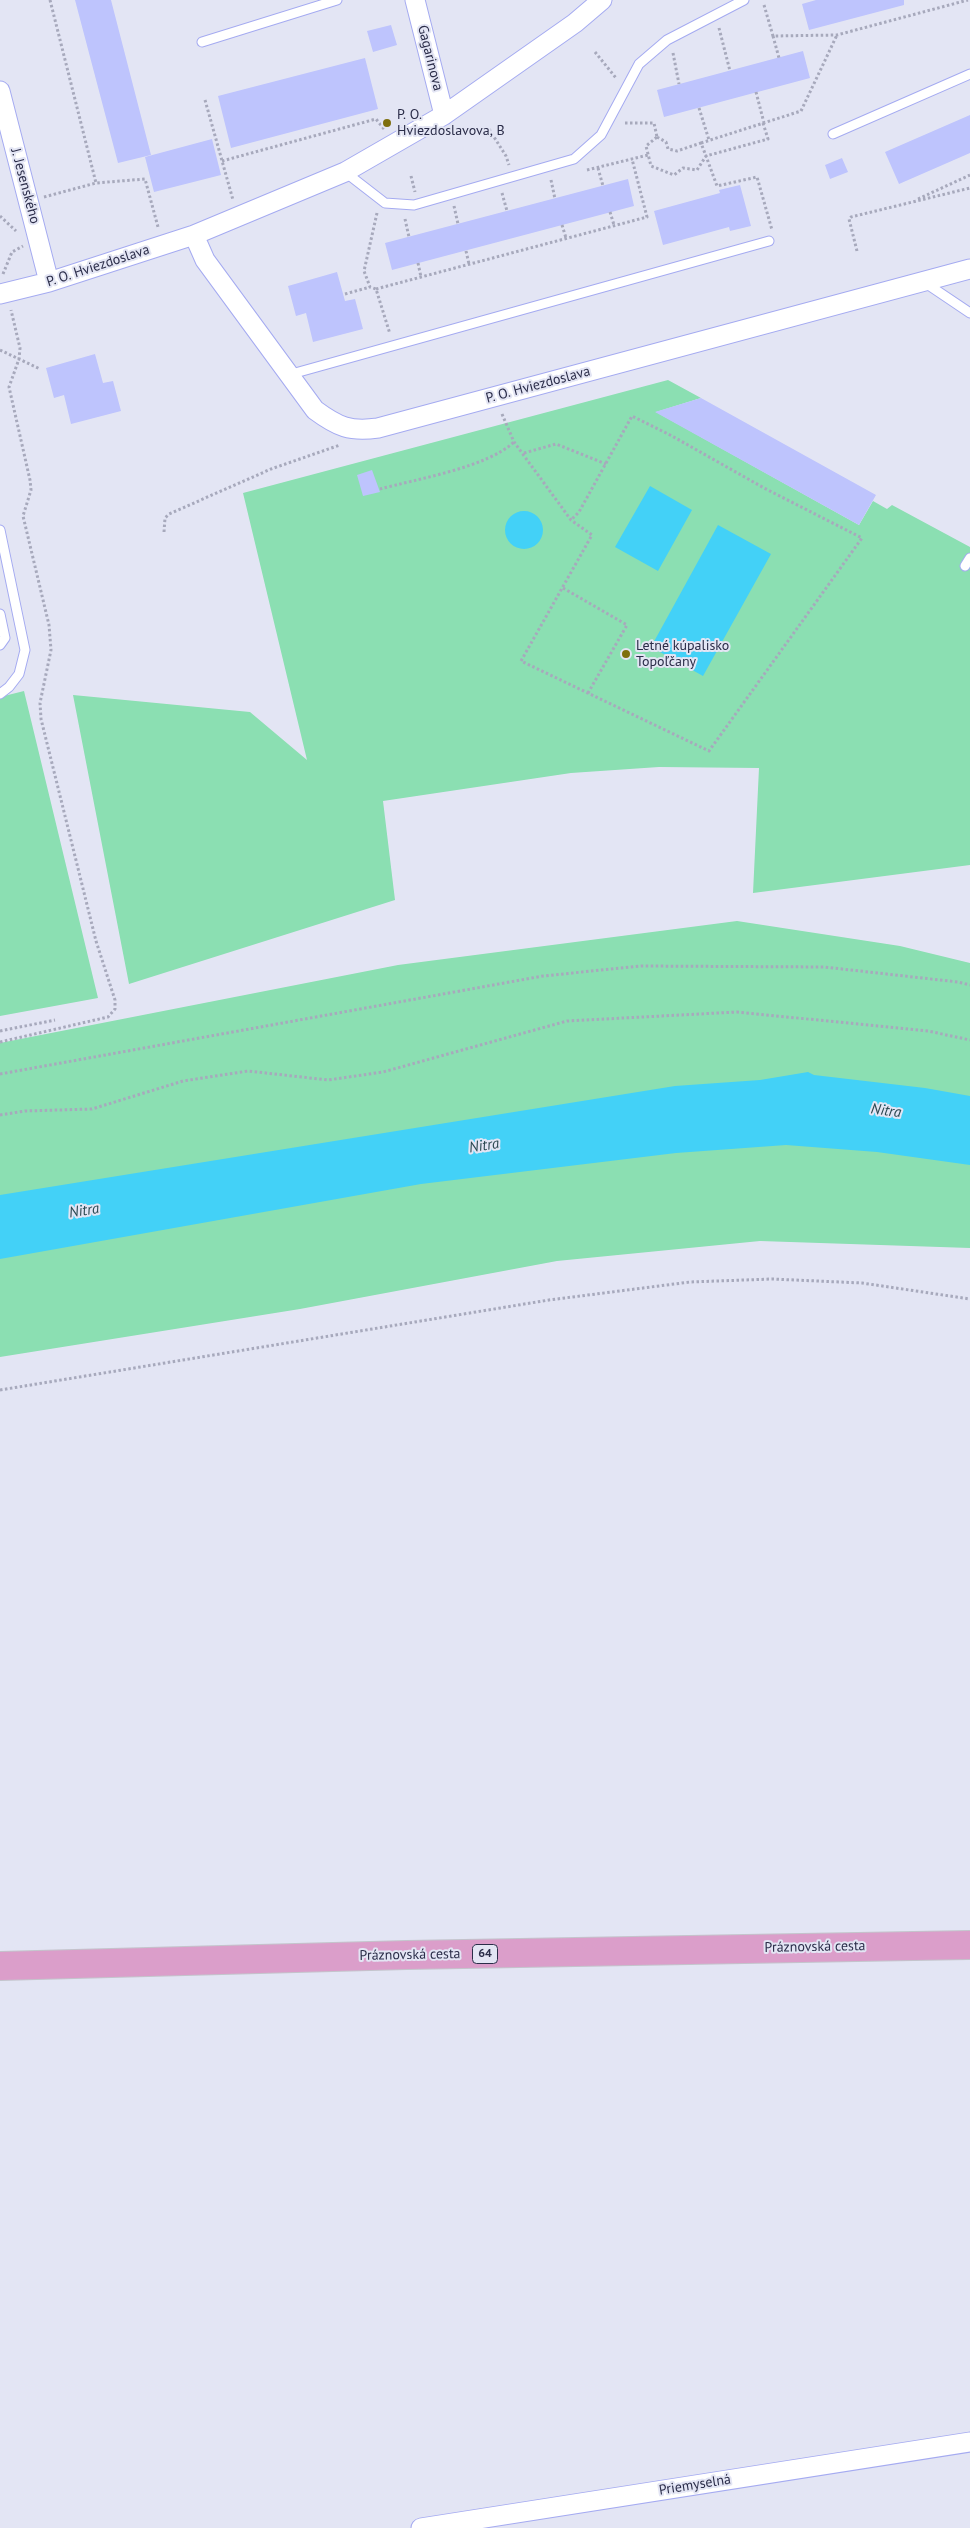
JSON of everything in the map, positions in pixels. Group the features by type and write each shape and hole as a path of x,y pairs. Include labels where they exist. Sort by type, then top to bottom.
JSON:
{"main road":[{"name":"Práznovská cesta","path":"0,1966 387,1956 970,1945"}],"street":[{"name":"Gagarinova","path":"415,0 444,115"},
{"name":"P. O. Hviezdoslava","path":"0,294 49,282 194,235 345,172 444,115 575,23 602,0"},
{"name":"J. Jesenského","path":"0,91 49,282"},
{"name":"P. O. Hviezdoslava","path":"194,235 205,260 288,376 315,410 332,423 355,431 378,428 970,269"},
{"name":"Priemyselná","path":"421,2528 970,2442"}],"lane":[{"path":"202,42 337,0"},
{"path":"345,172 385,203 414,205 574,159 601,135 639,64 667,40 744,0"},
{"path":"833,134 970,74"},
{"path":"288,376 769,241"},
{"path":"924,282 970,313"},
{"path":"0,530 25,650 19,674 9,687 0,694"},
{"path":"0,614 5,638 0,645"}],"path":[{"path":"50,0 96,183"},
{"path":"773,36 837,35 968,0"},
{"path":"764,4 779,58"},
{"path":"719,28 730,71"},
{"path":"625,123 654,124 657,137 666,142 668,150 677,151 801,111 837,35"},
{"path":"595,52 614,76 627,87"},
{"path":"672,52 679,84"},
{"path":"657,137 646,146 651,166 674,175 683,168 697,170 706,156 768,139 756,92"},
{"path":"205,100 233,200"},
{"path":"700,108 709,140"},
{"path":"222,162 376,118 384,129"},
{"path":"489,129 506,156"},
{"path":"701,142 717,186 757,177 775,239 769,241"},
{"path":"587,170 648,155"},
{"path":"345,294 370,287 376,289 647,217 632,159"},
{"path":"598,168 603,186"},
{"path":"911,203 970,175"},
{"path":"43,198 96,183 145,179 159,229"},
{"path":"551,180 555,199"},
{"path":"857,251 849,219 970,188"},
{"path":"502,193 507,211"},
{"path":"454,206 458,224"},
{"path":"610,212 614,225"},
{"path":"370,287 364,271 377,213"},
{"path":"0,216 16,230 20,247 12,252 3,273"},
{"path":"405,219 409,237"},
{"path":"562,225 566,238"},
{"path":"466,250 469,264"},
{"path":"418,263 421,277"},
{"path":"376,289 394,346"},
{"path":"0,1042 108,1018 115,1009 115,1000 96,941 41,719 40,703 51,650 49,625 24,516 30,490 30,480 9,387 19,359 20,348 11,312"},
{"path":"0,350 40,369"},
{"path":"502,414 514,442 524,453 571,520 592,535 521,661 709,750 862,538 764,488 672,436 632,416 579,512 571,520"},
{"path":"380,489 476,463 504,452 514,442"},
{"path":"164,532 165,518 169,514 271,469 344,444"},
{"path":"524,453 556,444 606,464"},
{"path":"563,588 628,625 588,693"},
{"path":"0,1074 542,976 641,966 824,967 958,982 970,985"},
{"path":"0,1115 25,1111 92,1109 183,1081 248,1071 328,1080 383,1072 567,1021 737,1012 928,1030 970,1040"},
{"path":"0,1031 55,1020"},
{"path":"0,1390 533,1303 690,1282 772,1280 862,1283 970,1299"}],"green space":[{"name":"Letné kúpalisko Topoľčany","path":"668,380 701,398 656,412 859,525 873,501 887,509 892,505 970,547 970,865 753,893 759,768 659,767 571,773 383,801 395,900 129,984 73,695 250,712 307,760 243,493"},
{"path":"24,691 98,998 0,1016 0,697"},
{"path":"737,921 900,946 970,963 970,1248 760,1241 557,1261 300,1309 0,1357 0,1043 398,965"}],"water":[{"path":"650,486 692,510 658,571 615,547"},
{"path":"524,511 537,517 543,530 537,543 524,549 511,543 505,530 511,517"},
{"path":"718,525 771,554 703,676 651,647"},
{"name":"Nitra","path":"808,1072 814,1075 925,1088 970,1096 970,1165 877,1152 786,1145 676,1153 421,1184 0,1259 0,1195 675,1086 760,1080"}],"building":[{"path":"75,0 111,0 151,155 118,163"},
{"path":"816,0 904,0 904,5 809,30 802,4"},
{"path":"391,25 397,45 373,52 367,31"},
{"path":"803,51 810,78 664,117 657,90"},
{"path":"365,58 378,109 231,148 218,96"},
{"path":"970,115 970,153 899,184 885,152"},
{"path":"212,139 221,175 154,192 145,157"},
{"path":"842,158 848,172 830,179 825,165"},
{"path":"628,179 634,206 392,270 385,243"},
{"path":"740,185 751,226 730,231 729,227 663,245 654,211 720,193 719,190"},
{"path":"337,272 345,301 355,299 363,329 313,342 306,313 296,316 288,286"},
{"path":"95,354 103,383 113,381 121,411 71,424 64,395 54,398 46,368"},
{"path":"701,398 876,495 859,525 655,412"},
{"path":"372,470 380,492 363,496 357,475"}],"place":[{"name":"P. O. Hviezdoslavova, B","path":"387,123"},
{"name":"Letné kúpalisko Topoľčany","path":"626,654"}]}
